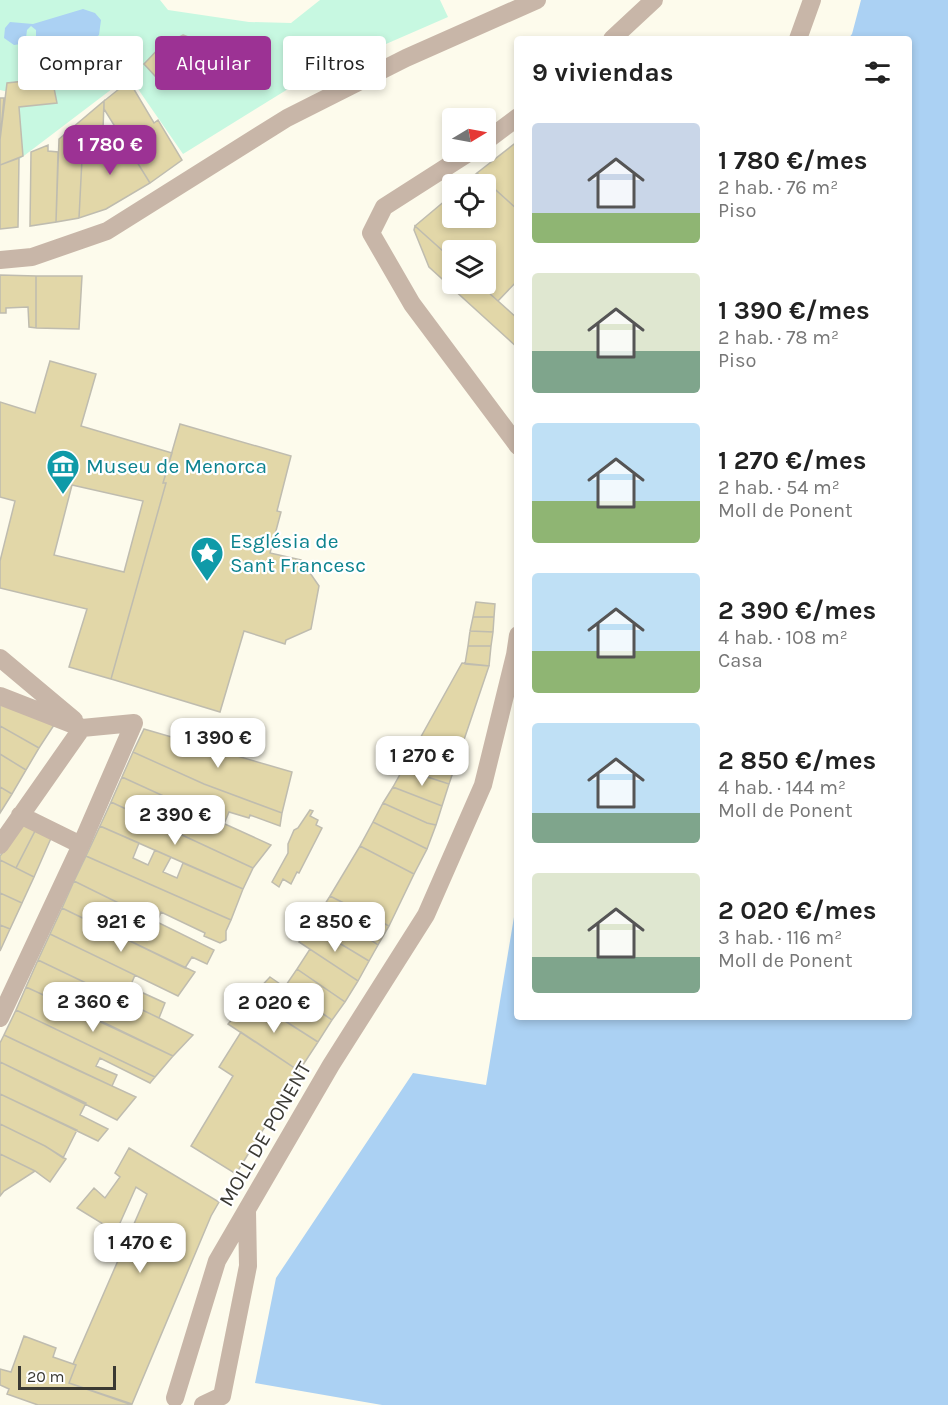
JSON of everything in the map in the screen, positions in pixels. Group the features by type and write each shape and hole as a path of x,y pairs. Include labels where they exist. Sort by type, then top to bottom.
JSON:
{"street":[{"path":"0,260 32,257 107,231 287,118 406,58 537,0"},
{"path":"615,36 654,0"},
{"path":"799,36 812,0"},
{"path":"496,134 514,120"},
{"path":"454,162 384,207 371,233 412,304 514,441"},
{"path":"0,658 31,681 82,728"},
{"name":"MOLL DE PONENT","path":"174,1403 217,1261 332,1065 426,915 483,785 514,659"},
{"path":"0,696 82,728 134,723 81,845 0,1018"},
{"path":"0,845 82,728"},
{"path":"20,815 81,845"},
{"path":"203,1405 222,1396 248,1266 247,1209"}],"green space":[{"path":"0,0 160,0 168,10 249,22 291,23 320,0 440,0 448,17 386,44 386,36 283,36 283,90 286,90 183,154 139,90 143,90 143,36 18,36 18,90 111,90 0,174 1,124 16,122 17,94 0,90"}],"water":[{"path":"861,0 948,0 948,1405 382,1405 255,1383 276,1278 413,1073 486,1085 514,917 514,1020 912,1020 912,36 850,36"},
{"path":"83,9 95,13 101,20 98,36 36,36 36,30 31,26 27,30 26,36 18,36 18,44 14,45 4,38 5,28 10,22 33,24"}],"building":[{"path":"155,52 155,76 144,64"},
{"path":"18,82 18,90 54,90 57,103 19,107 23,156 0,165 0,140 7,83"},
{"path":"118,90 134,90 154,123 158,120 182,160 150,183 104,109 104,101"},
{"path":"0,98 4,98 0,140"},
{"path":"104,101 102,160 82,159 79,218 56,222 59,139"},
{"path":"116,128 150,183 106,209 79,218 82,159 102,160 103,136"},
{"path":"514,144 514,206 496,190 496,174 478,174 491,162 496,162 496,158"},
{"path":"48,145 48,151 58,152 56,222 30,226 31,152"},
{"path":"19,158 18,227 0,229 0,165"},
{"path":"496,190 514,206 514,284 498,301 490,294 496,294 496,240 442,240 442,250 415,226 442,203 442,228 496,228"},
{"path":"415,226 442,250 442,279 429,267 414,230"},
{"path":"0,275 36,276 36,328 29,327 28,307 6,308 6,313 0,313"},
{"path":"36,276 82,276 79,329 36,328"},
{"path":"459,294 490,294 514,315 514,344"},
{"path":"50,361 96,374 81,426 172,453 163,483 166,483 111,679 69,667 87,609 0,588 0,561 15,501 0,497 0,402 35,413","holes":["72,485 143,501 124,572 54,555"]},
{"path":"180,424 291,456 277,511 281,512 270,553 301,560 319,586 311,629 286,640 285,644 244,631 220,712 111,679 166,483 163,483"},
{"path":"476,602 495,604 494,617 473,617"},
{"path":"473,617 494,617 493,632 470,631"},
{"path":"470,631 493,632 491,646 468,646"},
{"path":"468,646 491,646 489,666 465,664"},
{"path":"462,663 489,666 449,784 403,769"},
{"path":"0,700 54,725 39,748 0,726"},
{"path":"0,726 39,748 26,770 0,754"},
{"path":"144,729 292,772 282,813 204,784 133,752"},
{"path":"133,752 204,784 282,813 280,826 250,815 249,818 229,812 224,824 122,777"},
{"path":"0,754 26,770 12,794 0,787"},
{"path":"403,769 449,784 442,806 393,787"},
{"path":"122,777 271,845 253,868 111,802"},
{"path":"0,787 12,794 0,813"},
{"path":"393,787 442,806 436,825 383,803"},
{"path":"111,802 253,868 243,889 100,826"},
{"path":"383,803 436,825 427,849 373,822"},
{"path":"310,810 313,811 310,816 318,820 316,825 322,828 291,884 283,879 279,887 272,882 288,853 288,844 294,830 298,828"},
{"path":"20,822 36,829 16,868 0,860 0,856 8,846"},
{"path":"373,822 427,849 414,874 360,846"},
{"path":"100,826 139,843 133,858 148,865 155,850 171,857 163,872 177,878 183,863 243,889 231,920 86,856"},
{"path":"36,829 52,836 34,877 16,868"},
{"path":"360,846 414,874 389,926 330,896"},
{"path":"86,856 231,920 226,931 226,940 220,943 204,936 205,933 161,912 157,922 74,881"},
{"path":"0,860 34,877 22,903 0,893"},
{"path":"74,881 214,950 207,964 192,957 185,968 62,908"},
{"path":"0,893 22,903 10,929 0,925"},
{"path":"330,896 389,926 378,945 359,932 320,912"},
{"path":"62,908 195,972 178,996 50,934"},
{"path":"320,912 359,932 378,945 369,961 311,926"},
{"path":"0,925 10,929 0,951"},
{"path":"311,926 369,961 358,981 299,942"},
{"path":"50,934 135,975 130,987 165,1003 159,1018 38,960"},
{"path":"310,949 358,981 345,1002 297,969"},
{"path":"38,960 193,1035 173,1056 26,987"},
{"path":"297,969 345,1002 332,1020 284,988"},
{"path":"270,977 332,1020 318,1042 265,1008 269,1003 256,992"},
{"path":"26,987 173,1056 155,1077 16,1010"},
{"path":"250,999 318,1042 299,1071 228,1024"},
{"path":"16,1010 155,1077 150,1083 100,1058 96,1066 117,1075 112,1086 4,1035"},
{"path":"241,1032 299,1071 236,1174 191,1146 233,1076 219,1067"},
{"path":"4,1035 136,1097 117,1120 0,1062 0,1043"},
{"path":"0,1062 86,1103 80,1115 108,1129 98,1141 0,1094"},
{"path":"0,1094 77,1130 63,1158 45,1146 0,1124"},
{"path":"0,1124 66,1159 50,1182 35,1171 0,1154"},
{"path":"129,1148 219,1202 211,1216 132,1404 69,1383 76,1365 73,1364 147,1194 136,1187 116,1232 77,1208 94,1188 105,1198 120,1177 115,1173"},
{"path":"0,1154 35,1171 0,1196"},
{"path":"24,1336 56,1348 53,1357 76,1365 69,1383 132,1405 38,1405 7,1394 9,1389 0,1385 0,1369 11,1372"}],"place":[{"name":"Museu de Menorca","path":"63,495"},
{"name":"Església de Sant Francesc","path":"207,582"}]}
